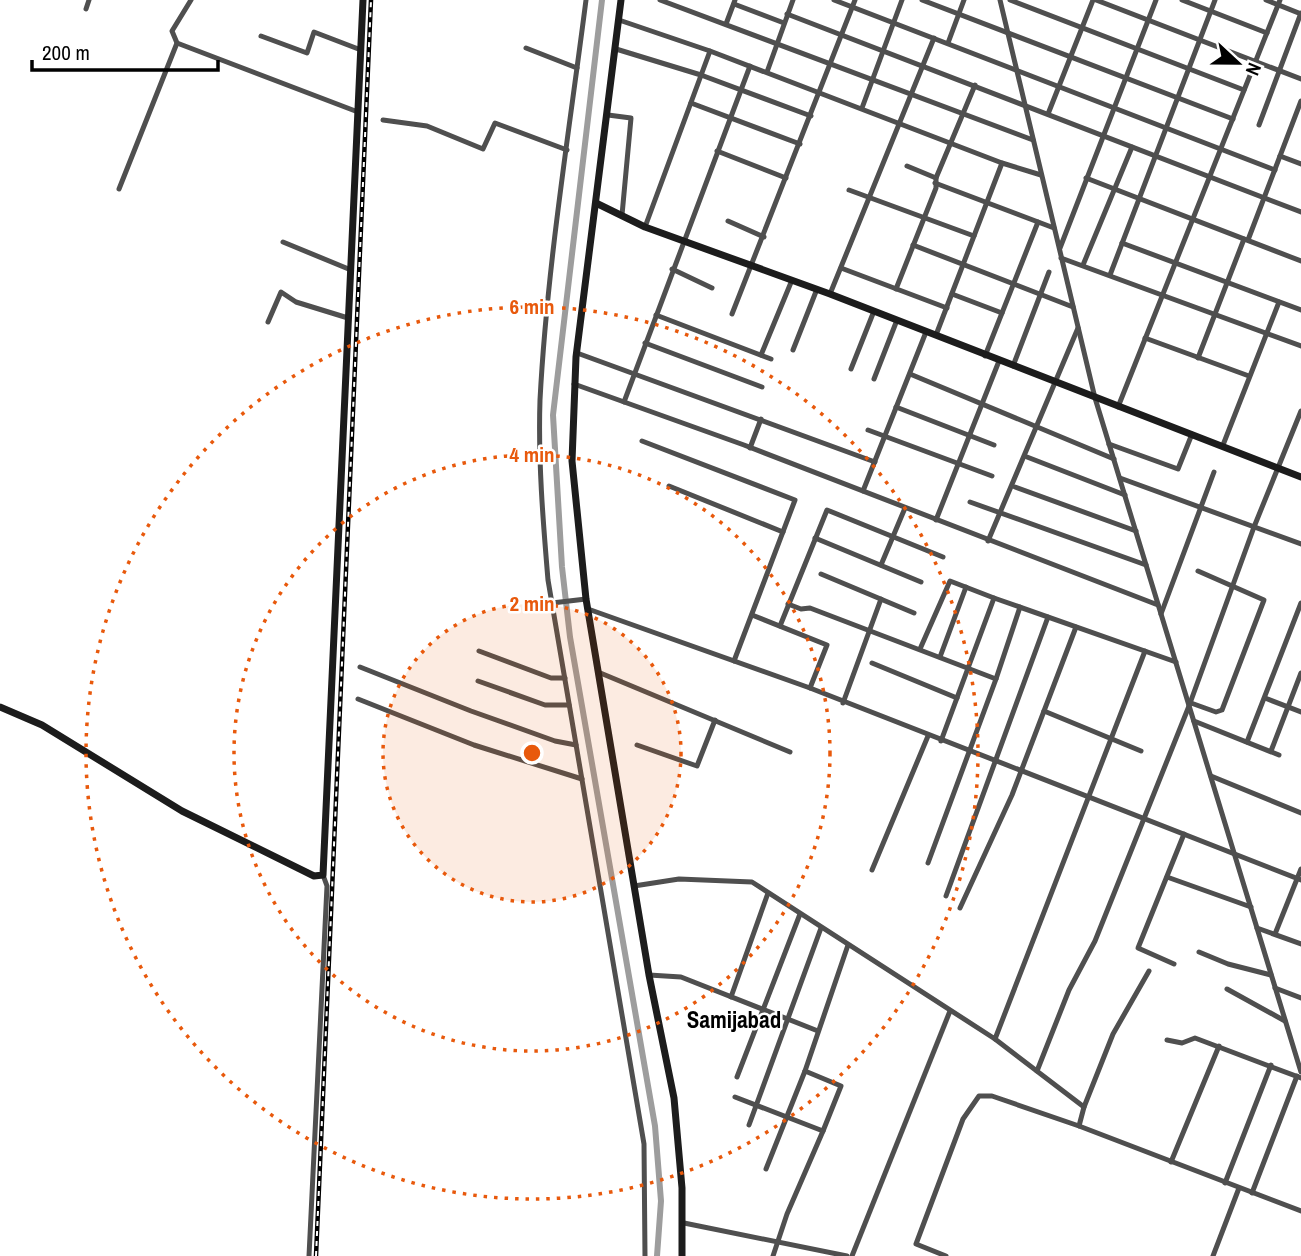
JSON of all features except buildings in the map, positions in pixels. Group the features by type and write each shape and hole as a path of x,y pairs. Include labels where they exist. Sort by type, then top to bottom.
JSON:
{"street":[{"path":"86,9 89,0"},
{"path":"119,189 177,43 172,31 191,0"},
{"path":"309,1256 327,886 323,875 363,0"},
{"path":"586,0 546,326 540,402 542,513 569,705 644,1144 645,1256"},
{"path":"621,0 598,204 577,352 572,461 582,600 588,610 649,975 675,1110 684,1223 682,1256"},
{"path":"660,0 1033,141"},
{"path":"767,72 793,0"},
{"path":"834,0 853,3 893,22 1275,170"},
{"path":"862,108 902,0"},
{"path":"923,0 1233,119"},
{"path":"948,43 964,0"},
{"path":"1000,0 1095,398 1190,704 1299,1075 1252,1193"},
{"path":"1010,0 1244,90"},
{"path":"1048,114 1095,0 1301,79"},
{"path":"1059,250 1156,0"},
{"path":"1182,0 1267,33"},
{"path":"1110,275 1215,0"},
{"path":"1259,125 1301,13 1279,2 1266,0"},
{"path":"726,24 734,2 784,23"},
{"path":"1118,407 1279,2"},
{"path":"732,314 853,3"},
{"path":"787,14 1301,212"},
{"path":"619,20 821,91 950,144 1041,175"},
{"path":"261,36 307,53 314,32 360,50"},
{"path":"830,294 934,38"},
{"path":"177,43 358,112"},
{"path":"526,48 577,68"},
{"path":"616,49 701,75 811,116"},
{"path":"645,227 709,51"},
{"path":"624,402 750,66"},
{"path":"896,289 975,85"},
{"path":"1199,358 1214,314 1264,198 1301,101"},
{"path":"691,103 800,144"},
{"path":"608,115 631,118 622,215"},
{"path":"383,120 427,125 483,149 495,123 567,150"},
{"path":"1083,265 1132,147"},
{"path":"717,150 786,178"},
{"path":"1280,156 1301,164"},
{"path":"936,335 1002,163"},
{"path":"908,166 987,203 1054,228"},
{"path":"1086,178 1301,261"},
{"path":"849,190 974,236"},
{"path":"598,204 645,227 817,289 1053,383 1223,445 1301,477"},
{"path":"728,221 764,237"},
{"path":"985,356 1038,222"},
{"path":"284,242 351,270"},
{"path":"1122,243 1301,310"},
{"path":"913,246 1073,307"},
{"path":"1061,258 1301,346"},
{"path":"841,268 947,308"},
{"path":"672,269 712,288"},
{"path":"1013,366 1049,272"},
{"path":"761,355 792,280"},
{"path":"793,351 817,289"},
{"path":"268,322 281,292 296,302 348,318"},
{"path":"952,294 1002,313"},
{"path":"1223,445 1279,302"},
{"path":"851,369 874,311"},
{"path":"656,315 771,359"},
{"path":"874,379 897,320"},
{"path":"988,541 1053,383 1079,328"},
{"path":"863,491 926,332"},
{"path":"1145,338 1249,376"},
{"path":"645,343 762,387"},
{"path":"577,352 875,462"},
{"path":"936,520 999,361"},
{"path":"909,374 1114,459"},
{"path":"575,384 750,447 1158,605"},
{"path":"895,406 994,445"},
{"path":"1037,1071 1069,990 1096,941 1190,704 1254,527 1301,411"},
{"path":"750,447 761,419"},
{"path":"868,430 992,476"},
{"path":"1109,444 1178,469 1192,434"},
{"path":"642,441 795,500 734,662"},
{"path":"1027,457 1125,495"},
{"path":"1161,614 1214,472"},
{"path":"1120,478 1301,544"},
{"path":"669,486 783,532"},
{"path":"1015,487 1136,531"},
{"path":"970,502 1146,565"},
{"path":"881,565 905,508"},
{"path":"780,626 827,510 943,557"},
{"path":"815,538 921,582"},
{"path":"1190,704 1216,712 1222,710 1263,605 1262,598 1198,571"},
{"path":"821,574 914,613"},
{"path":"920,649 950,581 1176,662"},
{"path":"940,657 966,587"},
{"path":"941,741 994,598"},
{"path":"843,703 881,599"},
{"path":"554,603 582,600"},
{"path":"1247,742 1301,603"},
{"path":"788,604 801,609 810,608 996,679"},
{"path":"928,863 1020,607"},
{"path":"588,610 810,688 1299,879"},
{"path":"752,615 827,645 810,688"},
{"path":"946,896 1048,617"},
{"path":"960,908 1021,772 1076,626"},
{"path":"479,651 551,678 565,678"},
{"path":"995,1040 1145,651"},
{"path":"872,663 957,698"},
{"path":"360,667 507,724 564,744 576,745"},
{"path":"598,672 790,752"},
{"path":"1271,751 1301,673"},
{"path":"478,681 545,705 569,705"},
{"path":"1265,698 1301,712"},
{"path":"358,699 474,745 582,779"},
{"path":"0,707 42,725 181,811 314,876 323,875"},
{"path":"1044,711 1141,751"},
{"path":"637,746 696,766 715,720"},
{"path":"1194,721 1279,755"},
{"path":"872,870 928,736"},
{"path":"1211,776 1301,813"},
{"path":"1174,964 1138,948 1184,834"},
{"path":"1275,934 1301,869"},
{"path":"1167,877 1251,907"},
{"path":"634,886 679,879 752,882 995,1040 1084,1107"},
{"path":"731,997 768,893"},
{"path":"737,1077 800,915"},
{"path":"749,1125 821,928"},
{"path":"1257,928 1301,944"},
{"path":"766,1169 805,1071 848,945"},
{"path":"1199,951 1228,964 1271,975"},
{"path":"1079,1126 1113,1034 1149,971"},
{"path":"649,975 681,977 818,1031"},
{"path":"1275,988 1301,998"},
{"path":"1227,989 1285,1021"},
{"path":"684,1223 850,1256 950,1011"},
{"path":"1167,1040 1182,1043 1195,1038 1299,1075"},
{"path":"1171,1162 1219,1046"},
{"path":"1225,1183 1270,1065"},
{"path":"773,1256 841,1086 805,1071"},
{"path":"946,1256 916,1244 963,1119 979,1096 992,1096 1079,1126 1301,1211"},
{"path":"735,1097 757,1103 823,1131"},
{"path":"1213,1256 1239,1188"}],"waterway":[{"path":"602,0 553,415 562,567 570,637 655,1126 661,1201 657,1256"}],"railway":[{"path":"316,1256 371,0"}],"district":[{"name":"Samijabad","path":"734,1019"}]}
